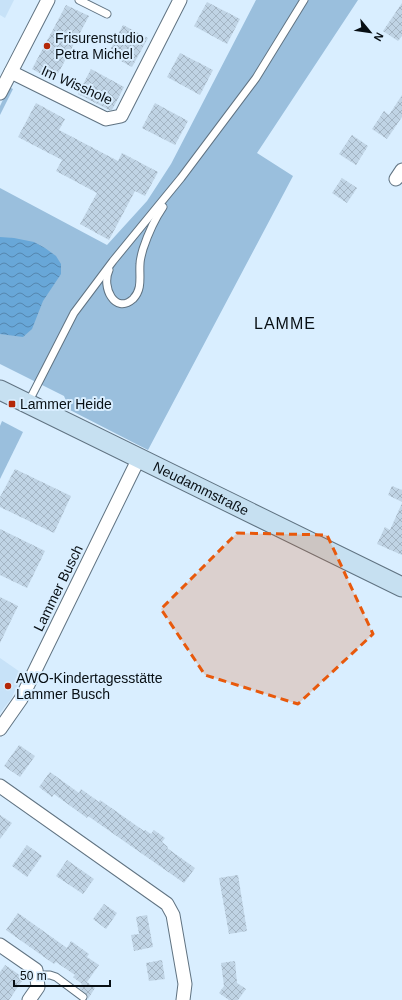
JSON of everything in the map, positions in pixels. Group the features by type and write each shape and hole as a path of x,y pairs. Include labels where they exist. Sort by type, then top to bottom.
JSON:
{"main road":[{"name":"Neudammstraße","path":"0,390 402,587"}],"street":[{"path":"0,93 48,0"},
{"name":"Im Wisshole","path":"11,72 106,119 121,116 180,0"},
{"name":"Lammer Busch","path":"0,729 21,699 139,458"},
{"path":"0,786 167,904 173,915 185,984 183,1000"},
{"path":"0,945 36,970 38,987 29,1000"}],"lane":[{"path":"79,0 107,14"},
{"path":"28,403 74,313 113,261 127,246 181,178 256,78 304,0"},
{"path":"113,261 107,273 107,290 110,296 115,300 123,303 129,302 134,298 139,288 140,262 143,249 154,222 181,178"},
{"path":"36,975 50,975 56,977 83,997"}],"highlighted area":[{"path":"237,533 327,535 373,634 298,704 205,675 161,609"}],"shaded area":[{"path":"0,0 14,0 5,18 0,15"},
{"path":"256,0 358,0 257,153 293,176 148,450 70,410 64,396 0,364 0,188 107,245 147,201 171,164"},
{"path":"9,87 13,89 0,115 0,106"},
{"path":"2,421 23,432 0,479 0,426"},
{"name":"AWO-Kindertagesstätte Lammer Busch","path":"0,658 23,674 11,699 0,713"}],"water":[{"path":"0,237 34,242 56,256 61,264 61,274 43,301 32,329 23,337 0,334"}],"building":[{"path":"207,2 240,19 227,44 194,26"},
{"path":"402,3 402,36 398,41 383,31"},
{"path":"66,5 89,16 54,81 32,69"},
{"path":"123,25 148,38 132,67 108,54"},
{"path":"180,53 213,70 200,95 167,77"},
{"path":"91,69 124,87 112,110 109,110 78,94"},
{"path":"402,95 402,117 387,139 372,129 384,111 389,115"},
{"path":"36,103 65,119 59,130 118,161 122,153 158,172 145,196 135,191 109,240 80,224 97,193 56,171 62,160 18,137"},
{"path":"155,103 188,121 175,145 142,128"},
{"path":"352,135 368,146 356,165 339,154"},
{"path":"342,178 357,188 347,203 332,193"},
{"path":"15,469 71,496 54,533 0,507 0,497"},
{"path":"392,486 402,490 402,502 388,495"},
{"path":"402,503 402,555 377,544 385,527 390,530"},
{"path":"0,529 45,551 27,588 0,575"},
{"path":"0,597 18,606 0,643"},
{"path":"19,745 35,756 20,777 4,766"},
{"path":"50,772 79,793 81,789 99,802 100,800 144,831 145,830 151,834 154,830 165,838 162,842 168,847 167,848 195,868 184,883 88,816 87,818 54,794 52,797 39,787"},
{"path":"0,815 12,823 0,839"},
{"path":"27,845 42,856 27,877 12,866"},
{"path":"67,860 94,879 83,894 56,876"},
{"path":"238,875 247,931 229,934 219,878"},
{"path":"104,904 117,913 106,929 93,919"},
{"path":"18,913 67,948 71,941 89,954 87,957 99,965 87,982 95,988 88,999 87,995 79,988 82,984 73,977 75,975 56,962 54,964 6,930"},
{"path":"147,915 153,947 134,951 131,935 139,934 136,917"},
{"path":"162,960 165,979 149,981 146,963"},
{"path":"235,961 237,983 246,989 238,1000 229,1000 219,993 224,986 221,963"},
{"path":"5,965 24,978 9,1000 0,1000 0,972"}],"place":[{"name":"Frisurenstudio Petra Michel","path":"47,46"},
{"name":"Lammer Heide","path":"12,404"},
{"name":"AWO-Kindertagesstätte Lammer Busch","path":"8,686"}],"district":[{"name":"LAMME","path":"285,323"}]}
